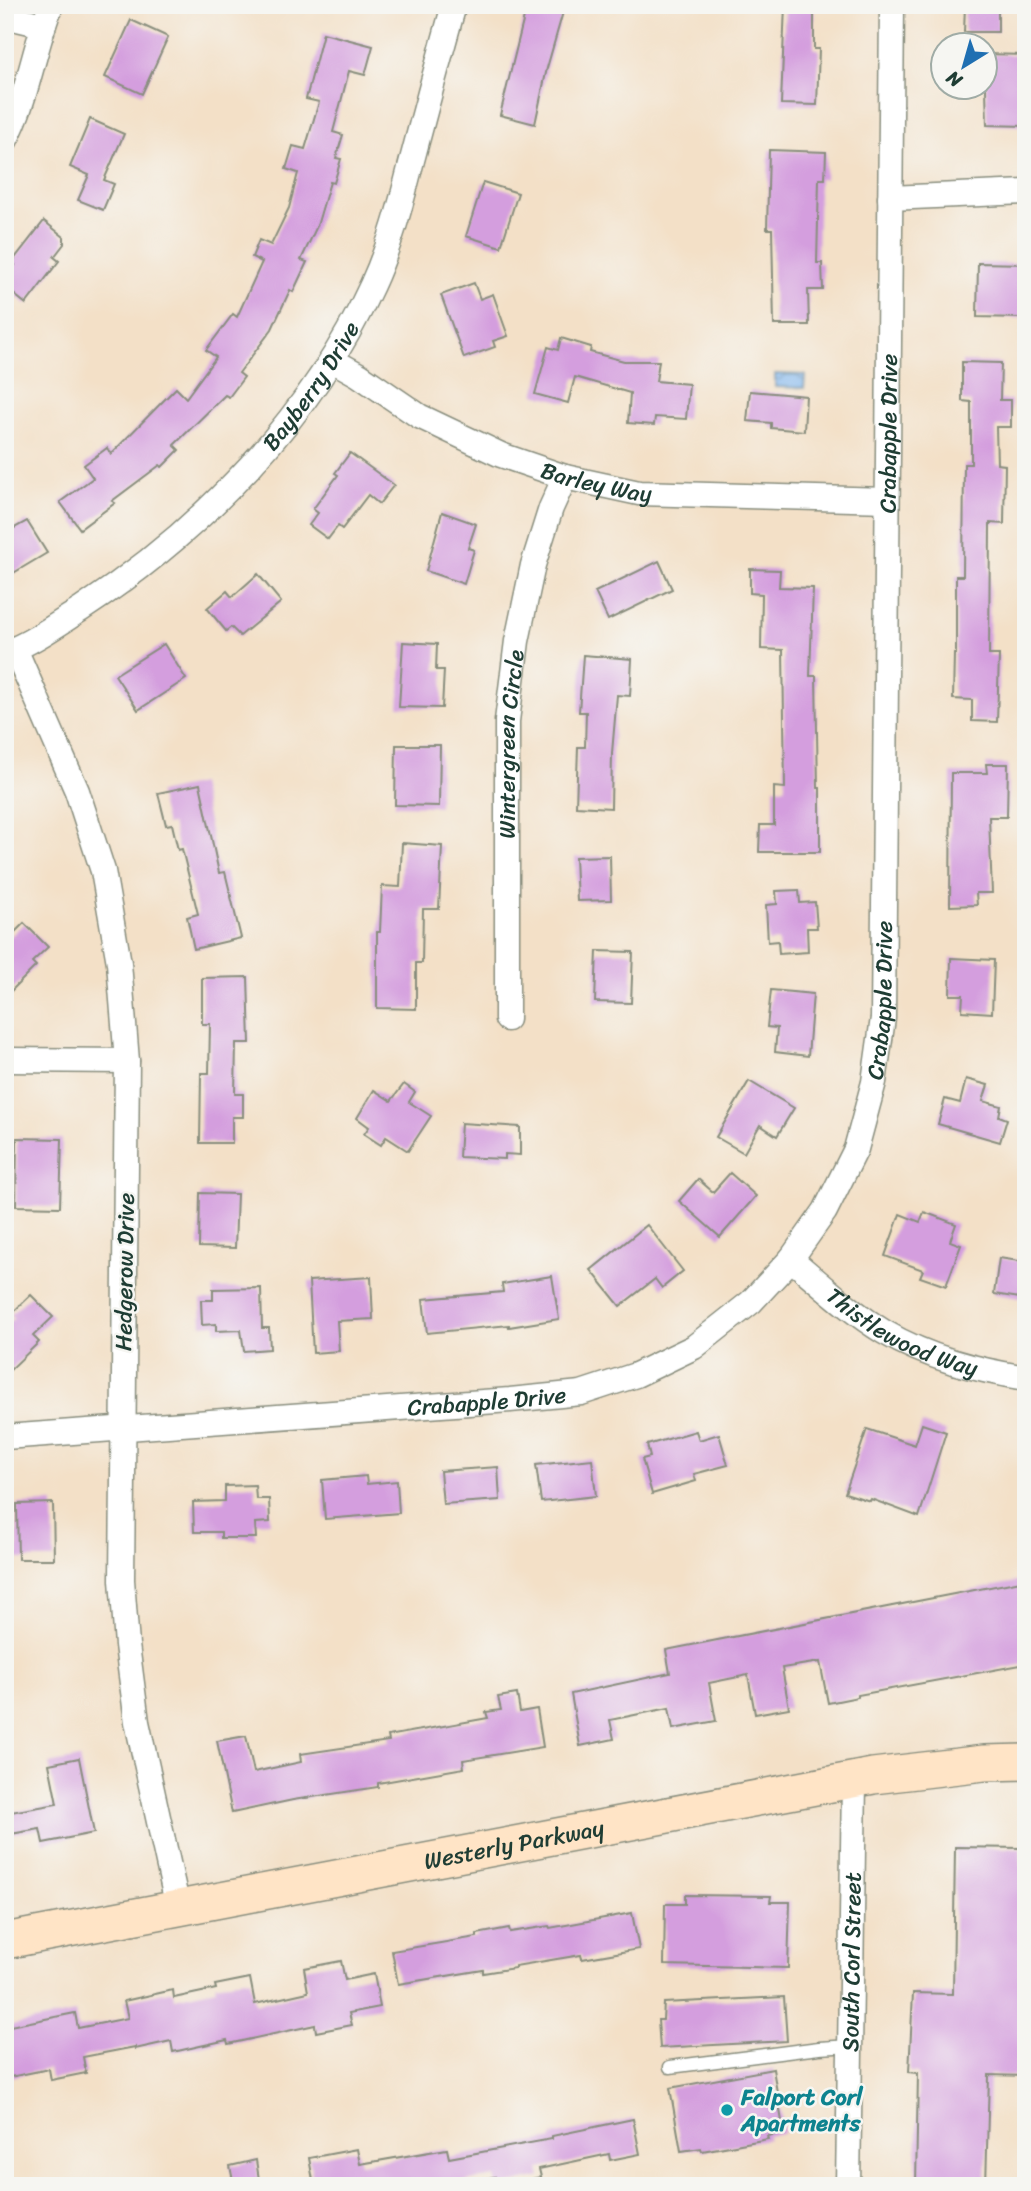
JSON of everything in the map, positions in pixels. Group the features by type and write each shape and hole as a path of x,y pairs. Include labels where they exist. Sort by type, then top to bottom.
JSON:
{"main road":[{"name":"Westerly Parkway","path":"5,1941 853,1781 964,1765 1026,1762"}],"street":[{"name":"Bayberry Drive","path":"10,651 41,635 103,595 170,544 230,489 332,360 373,283 396,220 454,5"},
{"name":"Crabapple Drive","path":"5,1437 581,1393 636,1375 694,1347 751,1302 791,1259 825,1211 856,1149 874,1082 883,1018 892,5"},
{"path":"5,16 47,15 28,84 5,141"},
{"path":"890,198 1026,192"},
{"name":"Barley Way","path":"332,360 419,416 501,454 565,477 639,493 887,500"},
{"name":"Wintergreen Circle","path":"507,1019 507,721 517,640 533,565 551,508 565,477"},
{"name":"Hedgerow Drive","path":"10,651 77,791 103,870 119,963 127,1061 122,1580 127,1645 138,1722 178,1908"},
{"path":"5,1059 127,1061"},
{"name":"Thistlewood Way","path":"791,1259 883,1331 929,1355 962,1366 1026,1378"},
{"name":"South Corl Street","path":"848,2186 853,1781"}],"lane":[{"path":"670,2067 851,2046"}],"water":[{"path":"775,374 805,375 804,388 775,387"}],"building":[{"path":"527,5 565,5 535,124 500,115"},
{"path":"785,5 814,5 814,49 819,49 817,105 781,104"},
{"path":"965,5 998,5 998,32 964,32"},
{"path":"131,20 168,37 142,94 105,77"},
{"path":"323,33 373,46 365,75 349,71 333,132 343,135 336,158 341,159 334,183 330,182 317,226 301,260 307,262 293,292 290,290 272,329 239,373 244,377 229,397 225,395 174,445 179,450 162,467 160,465 112,501 115,503 80,529 60,502 93,478 84,465 107,448 111,454 176,388 186,398 216,357 206,350 233,314 237,317 262,262 252,257 259,240 271,245 289,208 298,173 286,169 293,146 305,149 319,102 306,99"},
{"path":"1000,54 1026,55 1026,126 987,125 986,102 1000,102"},
{"path":"90,119 124,134 104,180 114,184 103,210 78,200 89,175 70,167"},
{"path":"769,150 826,152 825,179 819,179 817,263 822,263 823,290 808,290 809,325 774,325 772,229 767,229"},
{"path":"483,182 518,193 501,247 466,236"},
{"path":"44,221 64,237 64,244 54,257 59,261 26,304 5,287 5,277 15,265 12,262"},
{"path":"978,263 1026,264 1026,310 1022,310 1022,318 977,317"},
{"path":"474,283 480,299 493,294 508,336 493,341 495,347 464,358 441,295"},
{"path":"561,338 591,347 590,352 624,361 659,361 656,381 689,384 686,419 655,417 654,425 628,423 630,393 575,377 568,403 535,394 548,347 558,350"},
{"path":"962,362 1001,363 1000,400 1011,400 1011,427 996,427 997,464 1005,465 1004,524 990,523 989,655 999,655 997,722 972,721 972,700 953,699 956,576 963,576 964,464 971,464 971,402 962,401"},
{"path":"750,391 806,396 804,431 771,428 771,423 747,421"},
{"path":"350,453 394,485 379,504 368,495 342,529 338,526 328,539 309,525 318,513 313,509 338,475 335,473"},
{"path":"442,512 476,524 468,548 474,550 464,584 426,571"},
{"path":"27,521 47,553 5,578 5,533"},
{"path":"659,561 672,589 608,620 595,592"},
{"path":"750,569 780,570 779,587 813,588 810,676 816,676 820,852 759,852 760,825 774,825 774,787 785,788 783,650 761,649 762,594 750,593"},
{"path":"258,574 281,602 240,636 231,627 226,631 207,608 227,591 232,597"},
{"path":"403,642 437,644 436,670 444,670 442,708 399,707"},
{"path":"164,644 186,679 138,710 115,675"},
{"path":"583,655 632,659 630,696 617,695 611,808 576,806 578,747 585,747 586,712 579,712"},
{"path":"396,745 440,745 439,806 395,805"},
{"path":"986,764 1008,764 1007,817 989,817 992,893 976,893 977,905 950,906 951,773 987,773"},
{"path":"200,784 219,873 225,872 241,938 194,949 187,917 198,914 182,849 178,850 172,824 166,825 158,793"},
{"path":"402,843 442,846 439,909 423,909 422,963 416,963 416,1009 377,1008 377,932 380,932 382,886 400,887"},
{"path":"610,856 611,900 577,901 575,857"},
{"path":"799,890 800,903 815,902 817,928 807,928 808,952 779,954 778,941 768,942 766,905 777,904 776,891"},
{"path":"24,923 48,947 32,962 36,966 5,997 5,942"},
{"path":"597,951 633,952 631,1003 595,1002"},
{"path":"951,958 994,960 992,1013 962,1011 963,995 950,995"},
{"path":"248,977 250,1043 236,1043 235,1094 243,1094 243,1117 232,1117 232,1143 200,1143 201,1073 209,1073 210,1024 202,1024 202,978"},
{"path":"771,990 813,994 808,1056 775,1052 777,1028 767,1027"},
{"path":"966,1079 988,1085 983,1101 1001,1106 999,1116 1007,1119 1000,1142 938,1124 945,1099 960,1103"},
{"path":"749,1081 794,1108 777,1136 760,1125 744,1153 716,1137"},
{"path":"404,1084 415,1092 409,1102 431,1116 408,1151 386,1137 381,1145 364,1134 369,1127 357,1118 374,1090 391,1101"},
{"path":"461,1123 520,1127 520,1155 505,1154 505,1159 459,1157"},
{"path":"17,1138 62,1139 60,1207 16,1206"},
{"path":"730,1173 756,1196 720,1237 679,1201 698,1179 713,1192"},
{"path":"200,1193 237,1194 235,1248 199,1247"},
{"path":"924,1212 956,1224 950,1241 961,1245 946,1286 920,1277 923,1270 885,1256 900,1214 920,1222"},
{"path":"647,1225 683,1271 662,1288 655,1279 620,1306 591,1270"},
{"path":"999,1258 1026,1262 1026,1299 994,1294"},
{"path":"552,1276 559,1319 509,1327 427,1333 423,1299 503,1292 502,1284"},
{"path":"371,1277 373,1319 337,1321 339,1351 313,1353 309,1281"},
{"path":"261,1288 262,1328 269,1328 270,1349 244,1351 241,1330 216,1331 216,1324 202,1325 201,1300 213,1300 213,1289"},
{"path":"31,1295 53,1317 33,1336 39,1342 5,1375 5,1327 14,1318 11,1314"},
{"path":"922,1424 946,1432 919,1517 871,1499 870,1501 845,1493 867,1429 915,1445"},
{"path":"696,1431 699,1440 719,1434 728,1465 694,1474 696,1481 652,1494 642,1459 650,1457 647,1445"},
{"path":"592,1459 596,1496 541,1502 536,1465"},
{"path":"498,1467 500,1500 443,1504 440,1471"},
{"path":"366,1476 367,1484 397,1481 399,1513 325,1519 322,1480"},
{"path":"255,1485 256,1499 269,1499 270,1522 255,1523 256,1538 221,1538 221,1532 194,1532 193,1502 225,1501 225,1486"},
{"path":"53,1503 54,1559 18,1559 17,1504"},
{"path":"1026,1580 1026,1664 828,1703 820,1662 782,1668 789,1708 755,1714 748,1675 709,1683 716,1721 673,1729 669,1708 610,1720 614,1739 580,1746 571,1694 670,1673 666,1650"},
{"path":"517,1694 520,1712 537,1709 543,1747 463,1760 464,1768 378,1783 378,1787 293,1800 232,1813 217,1741 246,1736 254,1772 301,1762 300,1754 389,1741 388,1736 488,1718 486,1712 501,1710 498,1697"},
{"path":"79,1758 94,1833 43,1843 40,1829 5,1835 5,1813 57,1804 49,1764"},
{"path":"955,1847 1021,1848 1021,1865 1025,1865 1023,1996 1026,1996 1026,2076 989,2075 986,2186 916,2186 918,2073 909,2072 913,1993 953,1994"},
{"path":"685,1895 771,1896 770,1902 790,1902 788,1968 664,1965 665,1904 685,1904"},
{"path":"632,1913 639,1949 582,1959 581,1955 515,1968 483,1973 483,1970 398,1984 392,1951 477,1937 477,1934 509,1928 510,1932 550,1928"},
{"path":"341,1961 345,1980 374,1974 380,2007 349,2013 352,2025 316,2032 315,2025 228,2044 227,2040 173,2052 171,2041 83,2057 86,2073 51,2080 49,2069 5,2078 5,2027 75,2013 78,2028 128,2018 124,2001 173,1990 174,1998 216,1989 215,1985 250,1978 255,2004 308,1992 304,1968"},
{"path":"784,1997 787,2041 660,2048 658,2020 663,2020 664,2003"},
{"name":"Falport Corl Apartments","path":"773,2069 784,2133 767,2136 768,2139 702,2151 701,2148 681,2151 670,2088"},
{"path":"633,2119 640,2154 610,2160 609,2154 539,2169 541,2177 501,2186 497,2186 495,2177 439,2186 314,2186 309,2158 357,2149 360,2164 447,2149 449,2158 552,2139 552,2136"},
{"path":"256,2160 260,2186 234,2186 230,2166"}],"place":[{"name":"Falport Corl Apartments","path":"727,2110"}]}
